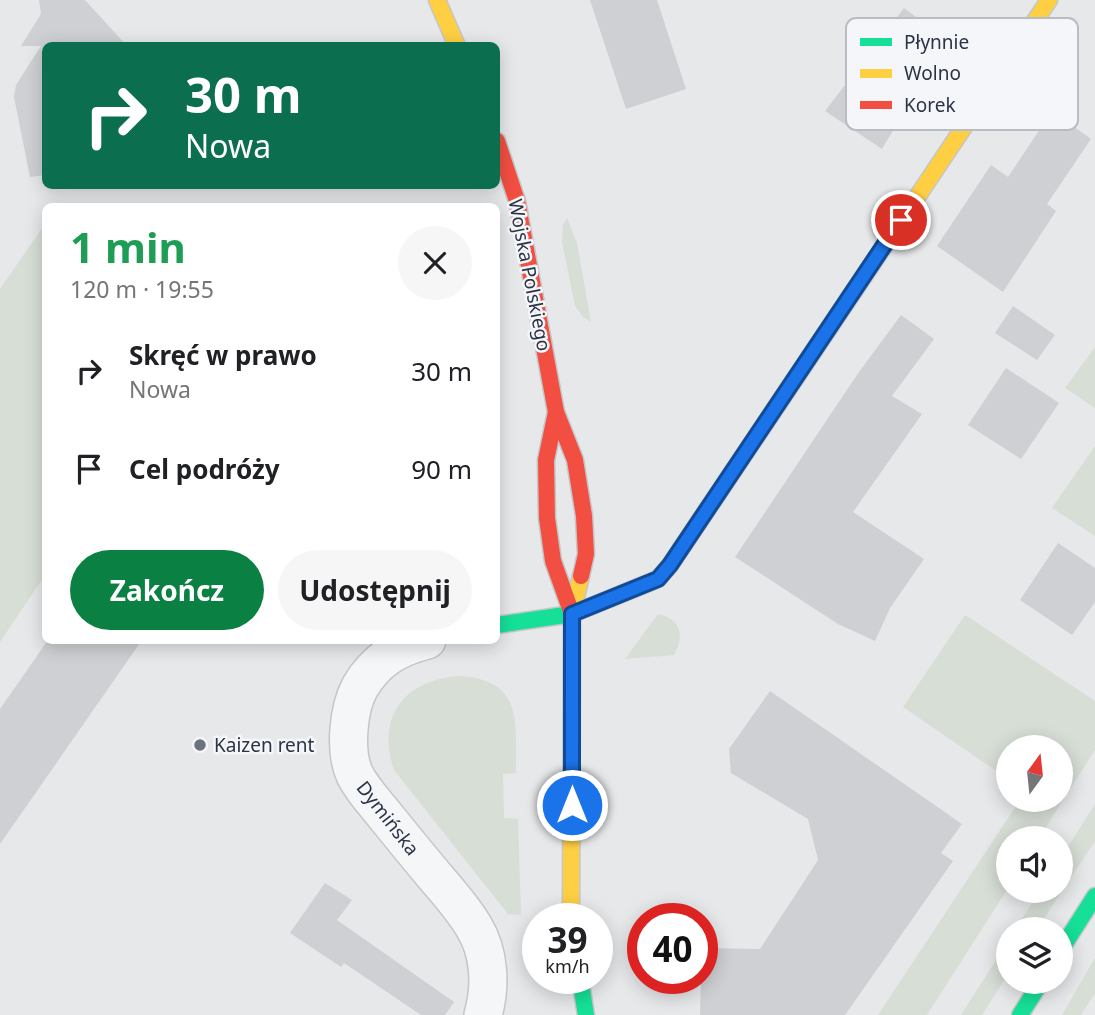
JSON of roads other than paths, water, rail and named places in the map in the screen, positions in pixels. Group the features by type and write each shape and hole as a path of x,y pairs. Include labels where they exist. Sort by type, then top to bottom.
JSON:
{"street":[{"path":"437,0 455,42"},
{"path":"1037,18 1049,0"},
{"path":"500,625 572,614 658,579 962,130"},
{"name":"Wojska Polskiego","path":"500,150 517,201 556,412 575,460 584,516 586,554 572,614 571,903"},
{"name":"Wojska Polskiego","path":"556,412 546,460 547,518 553,561 572,614"},
{"name":"Dymińska","path":"414,644 385,657 368,673 353,700 348,746 355,774 373,801 475,929 484,949 489,979 483,1015"},
{"path":"1073,930 1095,895"},
{"path":"583,994 586,1015"},
{"path":"1020,1015 1033,994"}],"place":[{"name":"Kaizen rent","path":"200,745"}]}
